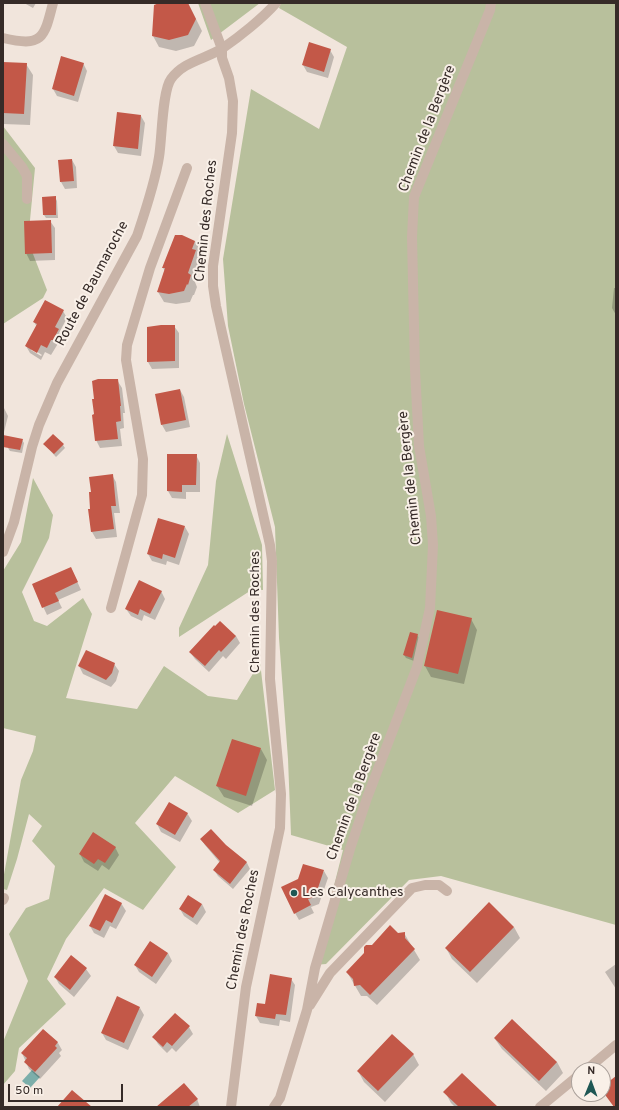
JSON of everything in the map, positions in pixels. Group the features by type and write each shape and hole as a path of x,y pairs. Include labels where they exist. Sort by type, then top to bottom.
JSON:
{"street":[{"path":"3,38 28,42 36,40 42,36 45,31 53,3"},
{"name":"Chemin des Roches","path":"206,3 222,49 222,58 229,78 233,101 232,133 213,266 213,286 216,306 270,545 272,562 270,679 281,794 280,828 246,987 230,1107"},
{"name":"Route de Baumaroche","path":"3,552 14,522 32,447 56,382 136,236 143,218 159,158 166,90 170,80 187,65 222,49 249,28 276,3"},
{"name":"Chemin de la Bergère","path":"274,1107 280,1098 307,1010 315,968 350,849 367,798 417,667 430,608 433,545 431,516 419,446 414,346 412,237 414,197 490,10 491,3"},
{"path":"3,144 22,167 27,176 27,199"},
{"path":"111,608 142,495 143,459 126,360 127,345 150,268 187,168"},
{"path":"307,1010 330,973 412,888 425,885 439,885 447,891"},
{"path":"596,1062 616,1045"},
{"path":"540,1107 571,1082"}],"green space":[{"path":"198,3 260,3 211,40"},
{"path":"281,3 616,3 616,925 441,876 409,880 326,964 314,965 343,850 291,835 288,759 279,638 275,527 244,404 228,326 223,259 251,89 319,129 347,47 279,8"},
{"path":"3,126 35,168 28,241 47,290 43,298 3,324"},
{"path":"227,434 262,545 263,590 253,589 179,637 179,628 208,565 216,481"},
{"path":"33,478 53,515 49,538 22,592 34,621 47,626 83,598 92,614 66,698 137,709 164,666 208,696 237,700 260,662 275,790 238,813 175,776 135,823 176,867 143,910 104,888 66,939 47,979 66,1004 19,1048 15,1071 3,1085 3,1042 28,981 9,934 26,908 49,899 55,866 32,841 42,826 29,814 7,890 3,889 3,880 21,780 33,751 36,736 3,728 3,571 21,542"}],"water":[{"path":"32,1070 40,1077 30,1088 22,1081"}],"building":[{"path":"159,3 188,3 196,19 188,35 169,40 152,36 154,5"},
{"path":"309,42 331,49 324,72 302,65"},
{"path":"61,56 84,63 74,96 52,89"},
{"path":"3,62 27,63 24,114 3,113"},
{"path":"117,112 141,115 138,149 113,146"},
{"path":"72,159 74,181 60,182 58,160"},
{"path":"56,196 56,215 43,215 42,197"},
{"path":"51,220 52,253 25,254 24,221"},
{"path":"175,235 182,235 195,241 192,249 196,250 188,273 191,275 188,285 187,284 184,291 169,294 157,292 165,268 162,268"},
{"path":"45,300 64,310 55,327 59,329 53,340 51,340 47,348 41,345 37,353 25,346 37,324 33,322"},
{"path":"175,325 175,361 147,362 147,327"},
{"path":"98,379 118,379 121,421 116,422 118,439 95,441 92,415 94,414 92,399 94,399 92,381"},
{"path":"180,389 186,420 161,425 155,394"},
{"path":"53,434 64,444 54,454 43,444"},
{"path":"3,435 23,439 20,450 3,447"},
{"path":"167,454 197,454 196,485 182,485 182,492 167,491"},
{"path":"113,474 116,506 111,506 114,529 91,532 88,509 90,509 89,492 91,492 89,477"},
{"path":"158,518 185,526 175,558 163,554 162,559 147,554"},
{"path":"71,567 78,582 55,593 59,601 42,608 32,584"},
{"path":"139,580 162,591 150,614 140,609 138,615 125,609"},
{"path":"437,610 472,618 458,674 424,666"},
{"path":"220,621 236,636 221,652 219,650 205,666 189,652 214,625 215,626"},
{"path":"410,632 418,634 412,658 403,655"},
{"path":"86,650 115,663 112,673 106,680 78,666"},
{"path":"232,739 261,748 246,796 216,786"},
{"path":"169,802 188,813 175,835 156,824"},
{"path":"211,829 226,845 247,862 230,884 213,870 220,861 200,839"},
{"path":"93,832 116,847 105,863 98,859 94,864 79,854"},
{"path":"303,864 324,870 315,897 308,899 311,905 294,914 281,887 298,879"},
{"path":"105,894 122,903 112,923 106,920 100,931 89,926"},
{"path":"188,895 202,904 193,918 179,909"},
{"path":"489,902 514,927 470,972 445,948"},
{"path":"390,925 398,933 405,932 405,938 415,949 370,995 360,985 354,986 353,979 346,972 364,953 364,947 366,945 372,945"},
{"path":"150,941 168,953 152,977 134,965"},
{"path":"71,955 87,968 70,990 54,977"},
{"path":"270,974 292,978 286,1015 276,1014 275,1019 255,1016 257,1003 265,1004"},
{"path":"117,996 140,1007 124,1043 101,1033"},
{"path":"175,1013 190,1026 172,1046 167,1042 163,1047 152,1037"},
{"path":"512,1019 557,1062 539,1081 494,1038"},
{"path":"43,1029 58,1042 55,1046 57,1048 35,1072 24,1062 27,1058 21,1053"},
{"path":"392,1034 414,1054 378,1091 357,1071"},
{"path":"462,1073 498,1107 459,1107 443,1092"},
{"path":"616,1076 616,1107 614,1107 610,1102 611,1080"},
{"path":"184,1083 198,1099 188,1107 156,1107"},
{"path":"72,1090 92,1107 57,1107"}],"place":[{"name":"Les Calycanthes","path":"294,893"}]}
